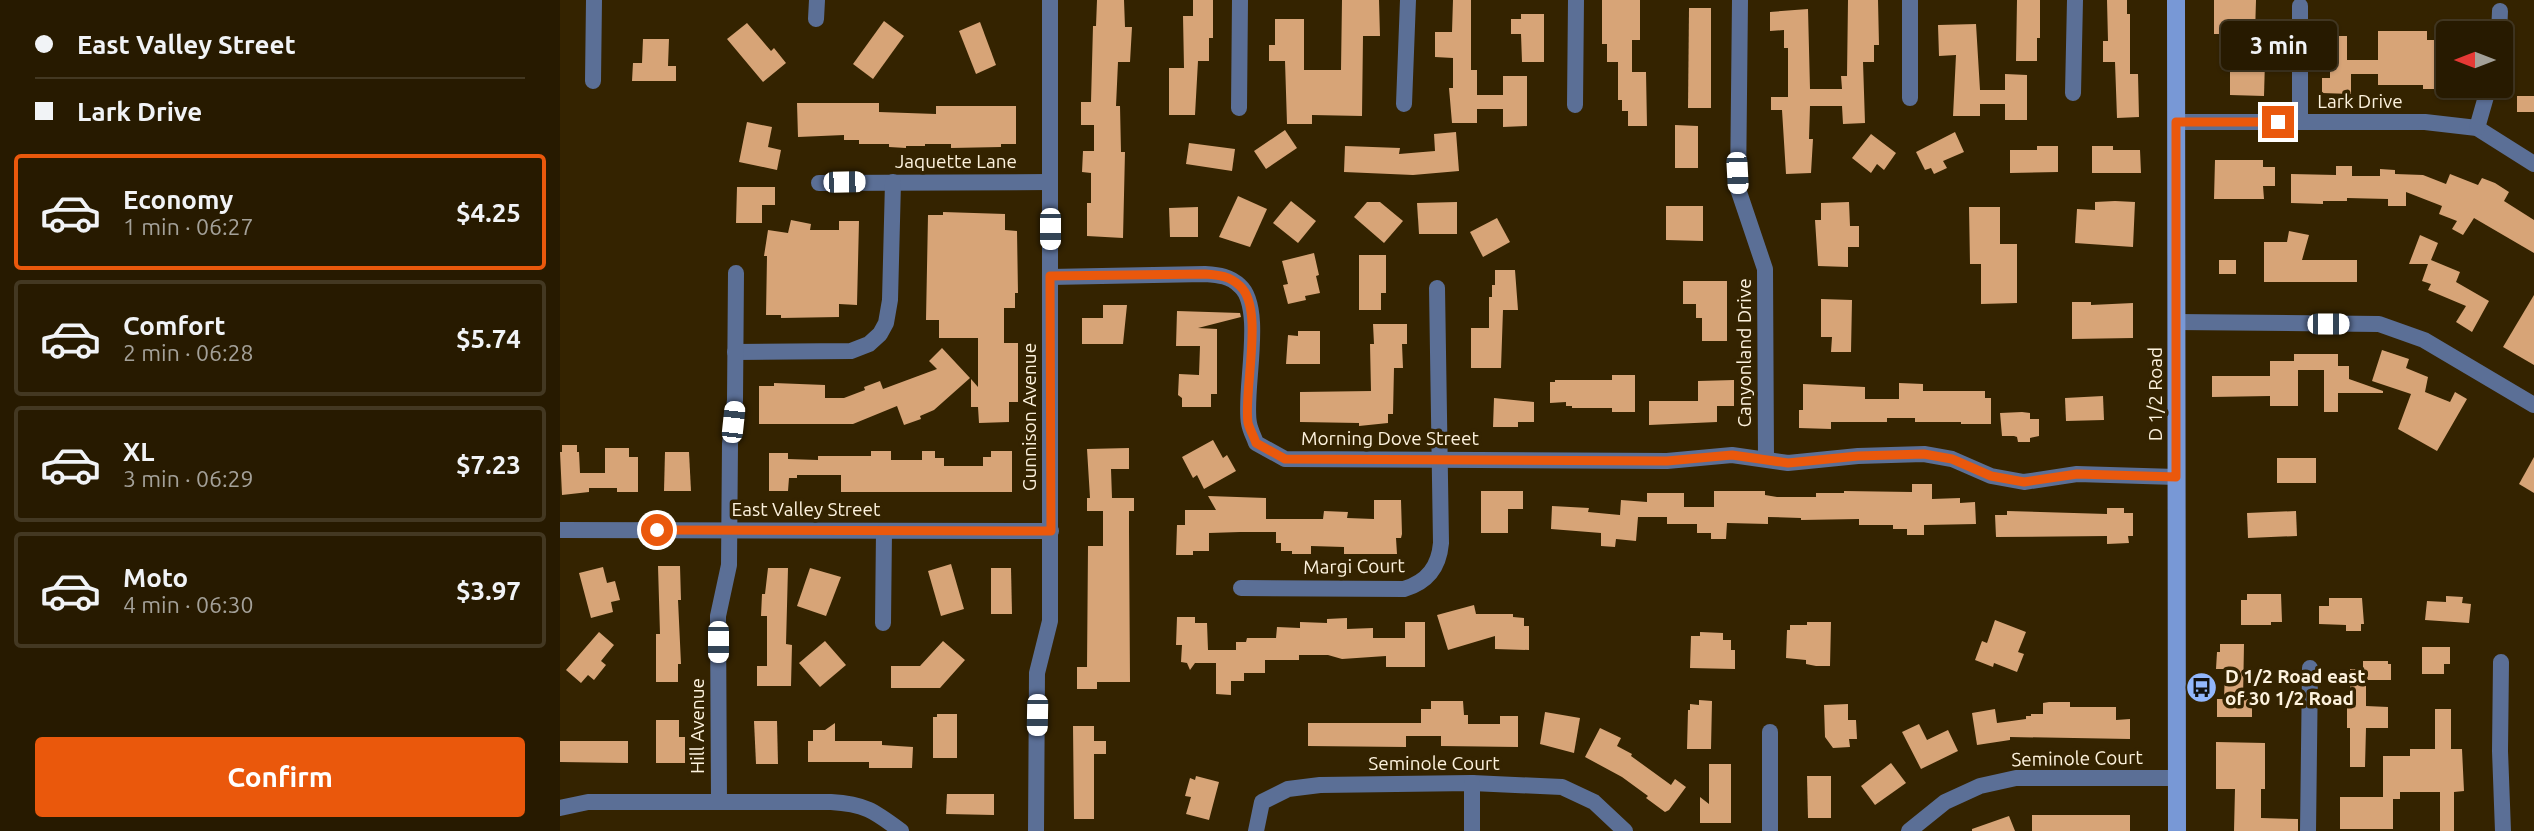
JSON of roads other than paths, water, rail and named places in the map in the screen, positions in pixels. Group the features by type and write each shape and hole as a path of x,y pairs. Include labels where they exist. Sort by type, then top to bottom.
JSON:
{"main road":[{"name":"D 1/2 Road","path":"2176,0 2177,831"}],"street":[{"path":"593,81 594,0"},
{"path":"816,19 817,0"},
{"name":"Gunnison Avenue","path":"1036,831 1037,673 1050,621 1050,0"},
{"path":"1239,108 1240,0"},
{"path":"1404,104 1408,0"},
{"path":"1575,105 1576,0"},
{"name":"Canyonland Drive","path":"1740,0 1738,189 1765,269 1766,459"},
{"path":"1910,0 1910,98"},
{"path":"2073,93 2075,0"},
{"path":"2300,6 2300,122"},
{"path":"2500,11 2500,21"},
{"path":"2477,128 2486,98"},
{"name":"Lark Drive","path":"2176,122 2425,122 2477,128 2534,164"},
{"path":"735,352 851,351 869,344 880,334 886,323 890,300 893,182"},
{"name":"Jaquette Lane","path":"819,183 1050,182"},
{"name":"Hill Avenue","path":"719,802 718,616 729,565 736,273"},
{"name":"Morning Dove Street","path":"1050,276 1205,274 1226,276 1242,287 1250,302 1252,361 1248,422 1256,443 1285,459 1667,461 1732,455 1788,463 1858,456 1924,454 1952,459 1991,476 2024,482 2077,474 2176,477"},
{"name":"Margi Court","path":"1241,588 1404,589 1420,582 1433,570 1440,554 1437,288"},
{"path":"2176,322 2379,324 2424,340 2534,405"},
{"name":"East Valley Street","path":"560,530 1051,531"},
{"path":"883,623 884,531"},
{"path":"2501,662 2503,831"},
{"path":"2308,831 2310,668"},
{"path":"1770,732 1770,831"},
{"name":"Seminole Court","path":"1909,831 1945,802 1980,786 2016,778 2177,778"},
{"path":"1472,783 1472,831"},
{"name":"Seminole Court","path":"1256,831 1262,802 1288,789 1320,785 1472,783 1562,787 1594,802 1625,831"},
{"path":"560,808 588,802 853,803 871,809 901,831"}],"place":[{"name":"D 1/2 Road east of 30 1/2 Road","path":"2202,687"}]}
